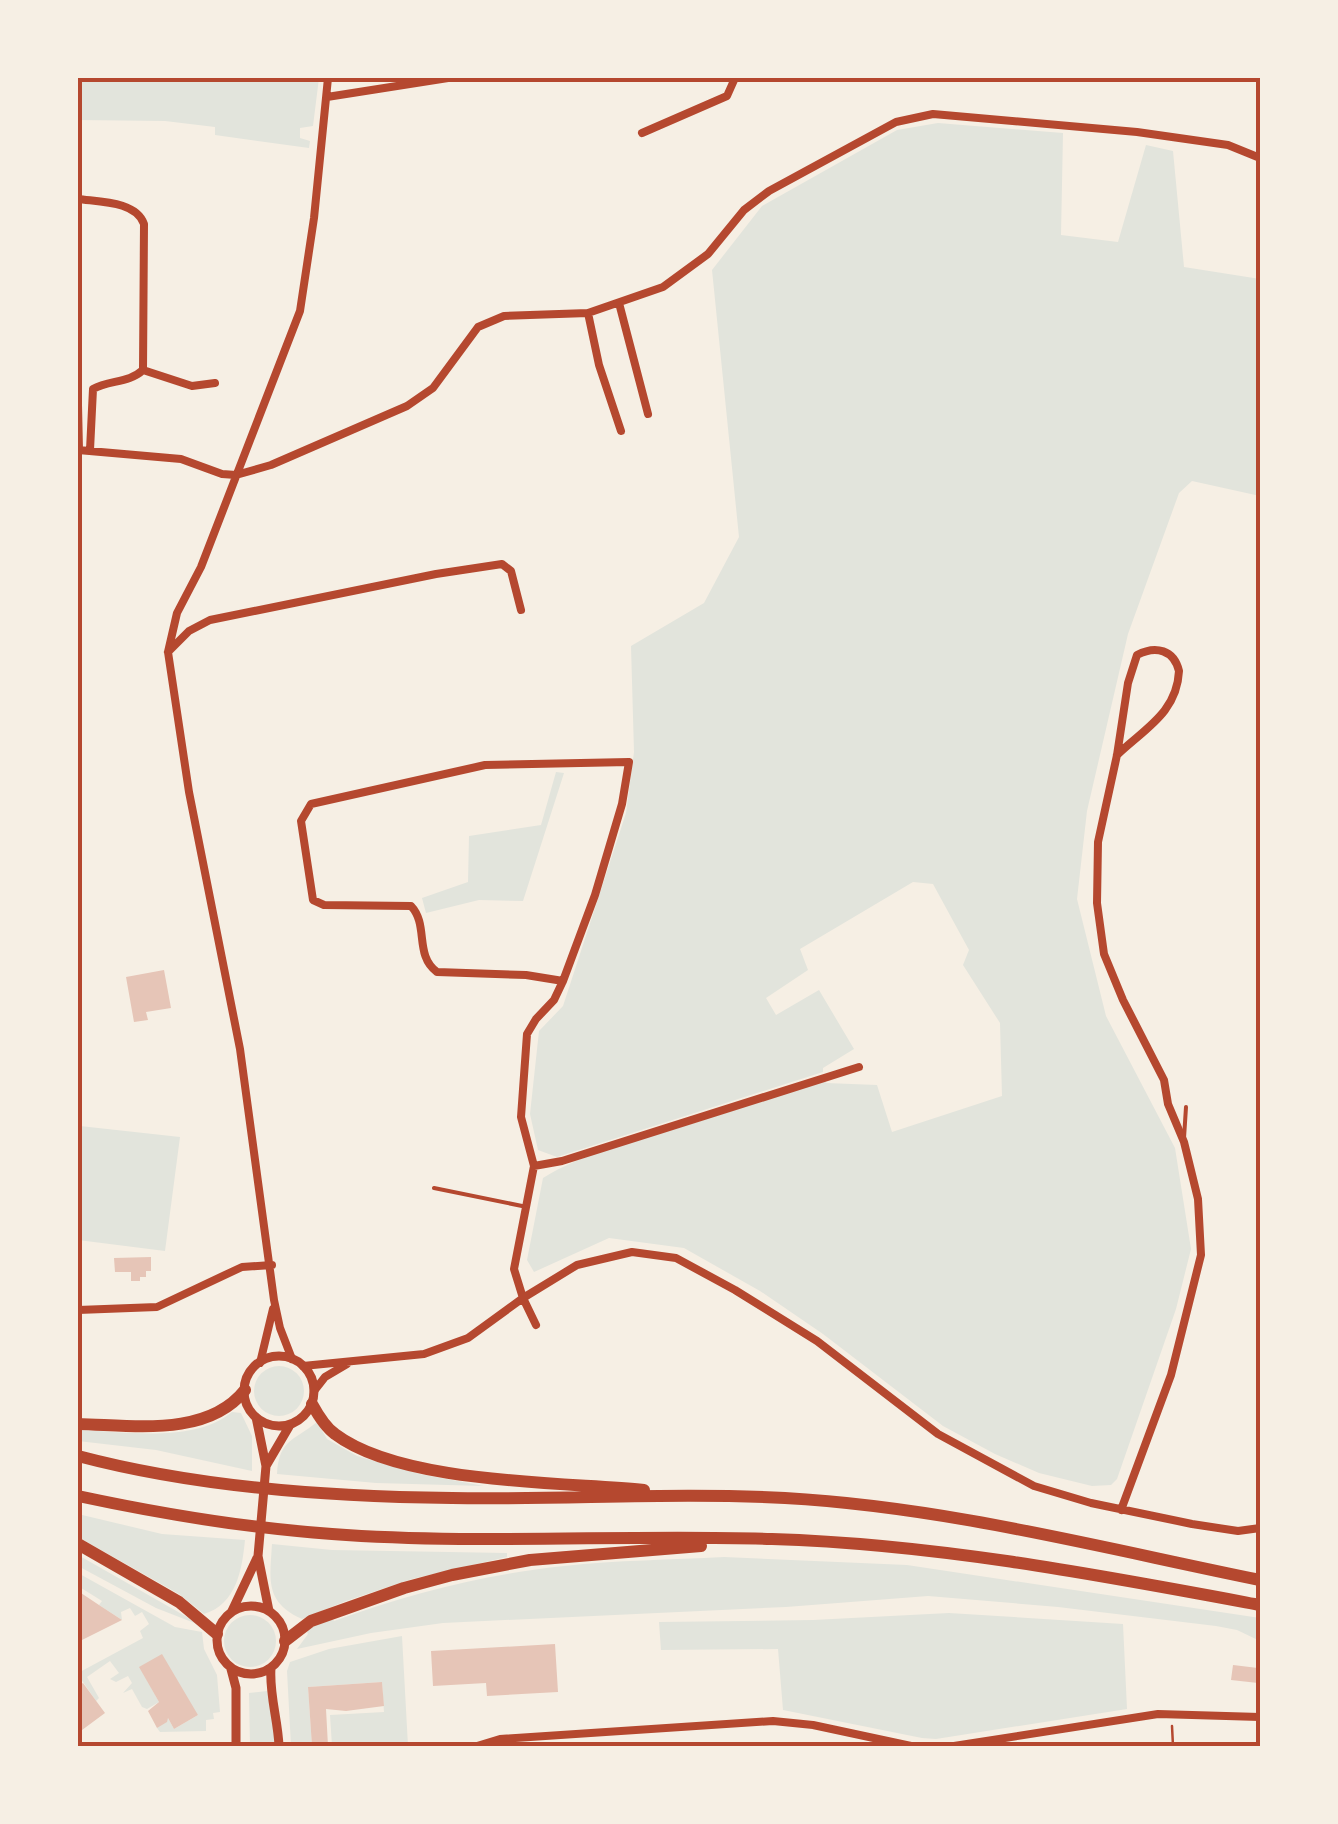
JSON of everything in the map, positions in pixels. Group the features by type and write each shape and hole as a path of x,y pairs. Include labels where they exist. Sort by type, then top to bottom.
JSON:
{"highway":[{"path":"78,1424 192,1421 221,1413 245,1390"},
{"path":"313,1398 326,1427 348,1442 408,1463 496,1479 706,1497"},
{"path":"78,1456 230,1483 369,1496 833,1501 946,1515 1260,1580"},
{"path":"78,1496 232,1524 333,1534 450,1539 770,1538 940,1551 1260,1605"},
{"path":"285,1641 298,1629 323,1617 452,1575 530,1560 770,1538"},
{"path":"78,1544 179,1602 216,1634"}],"street":[{"path":"292,1359 274,1300 240,1049 189,792 168,652 178,613 201,566 292,337 305,293 328,78"},
{"path":"327,97 448,78"},
{"path":"642,133 728,96 735,78"},
{"path":"78,405 78,450 181,458 222,474 236,475 271,465 407,406 433,388 478,327 504,316 588,313 664,287 708,254 744,210 770,192 896,122 933,114 1228,144 1260,158"},
{"path":"78,199 127,207 141,216 143,370"},
{"path":"619,303 648,414"},
{"path":"588,313 599,365 621,431"},
{"path":"90,450 93,390 143,370"},
{"path":"143,370 192,386 215,382"},
{"path":"168,652 189,631 210,620 502,564 511,571 521,610"},
{"path":"1117,754 1164,716 1179,671 1171,655 1146,650 1134,659 1098,842 1097,903 1104,954 1164,1080 1168,1104 1184,1142 1198,1199 1201,1255 1172,1375 1121,1510"},
{"path":"536,1324 522,1298 514,1269 534,1166 521,1117 528,1034 563,981 622,804 628,762 484,766 311,804 306,810 301,821 312,900 324,905 411,906 416,909 422,931 423,954 437,972 526,975 563,981"},
{"path":"534,1166 859,1066"},
{"path":"303,1366 424,1354 454,1344 486,1326 522,1298 577,1265 632,1252 676,1258 818,1341 938,1434 1034,1486 1121,1510 1238,1531 1260,1528"},
{"path":"78,1310 157,1307 242,1267 272,1265"},
{"path":"260,1363 274,1300"},
{"path":"269,1611 258,1556 266,1466 256,1417 246,1402 245,1390 250,1372 276,1357 292,1359 303,1366 311,1378 313,1398"},
{"path":"256,1417 272,1426 290,1424 303,1417 326,1376 351,1362"},
{"path":"266,1466 290,1424"},
{"path":"236,1746 236,1688 232,1669 218,1651 216,1634 232,1611 258,1556"},
{"path":"232,1611 253,1606 269,1611 281,1624 285,1641 280,1658 271,1668 252,1675 232,1669"},
{"path":"271,1668 279,1746"},
{"path":"954,1746 1158,1714 1260,1717"},
{"path":"477,1746 500,1739 773,1722 813,1725 910,1746"}],"lane":[{"path":"1184,1142 1186,1107"},
{"path":"434,1188 527,1207"}],"path":[{"path":"1172,1726 1173,1746"}],"shaded area":[{"path":"78,78 319,78 313,126 300,128 300,138 310,141 309,148 215,135 215,127 165,121 78,120"},
{"path":"938,123 1063,133 1061,235 1118,242 1146,145 1173,151 1184,267 1260,279 1260,496 1192,481 1179,493 1128,634 1087,811 1077,899 1106,1016 1175,1148 1191,1249 1176,1309 1117,1479 1111,1485 1092,1486 1039,1473 943,1426 823,1334 760,1291 684,1248 609,1238 534,1272 527,1260 543,1178 607,1149 824,1079 826,1083 877,1085 892,1132 1002,1096 1000,1023 963,965 969,950 933,884 913,882 800,949 808,970 766,998 776,1015 819,990 854,1049 823,1068 823,1072 557,1157 538,1150 530,1114 539,1031 563,1006 626,813 634,752 631,646 704,603 739,537 712,270 762,206 897,130"},
{"path":"556,772 564,773 523,901 479,900 426,913 422,898 468,882 469,836 541,825"},
{"path":"80,1126 180,1137 165,1251 78,1240"},
{"path":"279,1366 297,1373 304,1391 297,1409 279,1416 261,1409 254,1391 261,1373"},
{"path":"232,1412 241,1413 252,1436 252,1471 156,1450 78,1441 78,1430 178,1432 216,1422"},
{"path":"317,1422 327,1439 357,1456 420,1474 484,1486 376,1483 277,1474 284,1447"},
{"path":"78,1514 162,1534 245,1540 236,1584 224,1602 204,1614 179,1594 78,1537"},
{"path":"272,1544 332,1550 507,1553 507,1557 412,1579 302,1619 275,1597"},
{"path":"78,1555 197,1624 156,1608 78,1566"},
{"path":"724,1557 907,1565 1260,1618 1260,1641 1216,1626 928,1596 786,1607 443,1623 297,1649 308,1634 306,1630 332,1618 334,1621 476,1580 584,1564"},
{"path":"78,1573 175,1627 202,1632 204,1649 217,1675 220,1712 213,1713 214,1719 206,1720 206,1731 160,1732 157,1728 168,1718 174,1729 198,1715 140,1667 159,1702 147,1709 132,1689 123,1693 132,1683 128,1676 116,1682 110,1679 119,1673 110,1661 87,1677 99,1698 96,1701 81,1679 78,1681 78,1673 143,1638 140,1631 149,1624 142,1612 135,1616 130,1608 121,1612 122,1620 99,1605 102,1601 78,1586"},
{"path":"949,1613 1123,1624 1127,1709 922,1738 783,1710 778,1649 661,1650 659,1622"},
{"path":"250,1615 268,1623 276,1641 268,1659 250,1667 232,1659 224,1641 232,1623"},
{"path":"402,1636 408,1746 332,1746 330,1715 384,1712 382,1682 308,1687 312,1746 291,1746 287,1671 290,1662 329,1649"},
{"path":"267,1691 275,1746 250,1746 249,1693"}],"building":[{"path":"164,970 171,1008 146,1012 148,1020 134,1022 126,977"},
{"path":"151,1257 151,1271 146,1271 146,1277 140,1277 140,1281 131,1281 131,1272 115,1272 114,1258"},
{"path":"78,1591 99,1605 122,1620 78,1642"},
{"path":"555,1644 558,1692 487,1696 486,1683 433,1686 431,1651"},
{"path":"162,1654 198,1715 174,1729 168,1718 157,1728 148,1711 159,1702 139,1667"},
{"path":"1233,1665 1258,1668 1258,1683 1231,1680"},
{"path":"382,1682 384,1706 346,1711 326,1709 328,1746 312,1746 308,1687"},
{"path":"83,1683 105,1713 78,1733 78,1686"}]}
